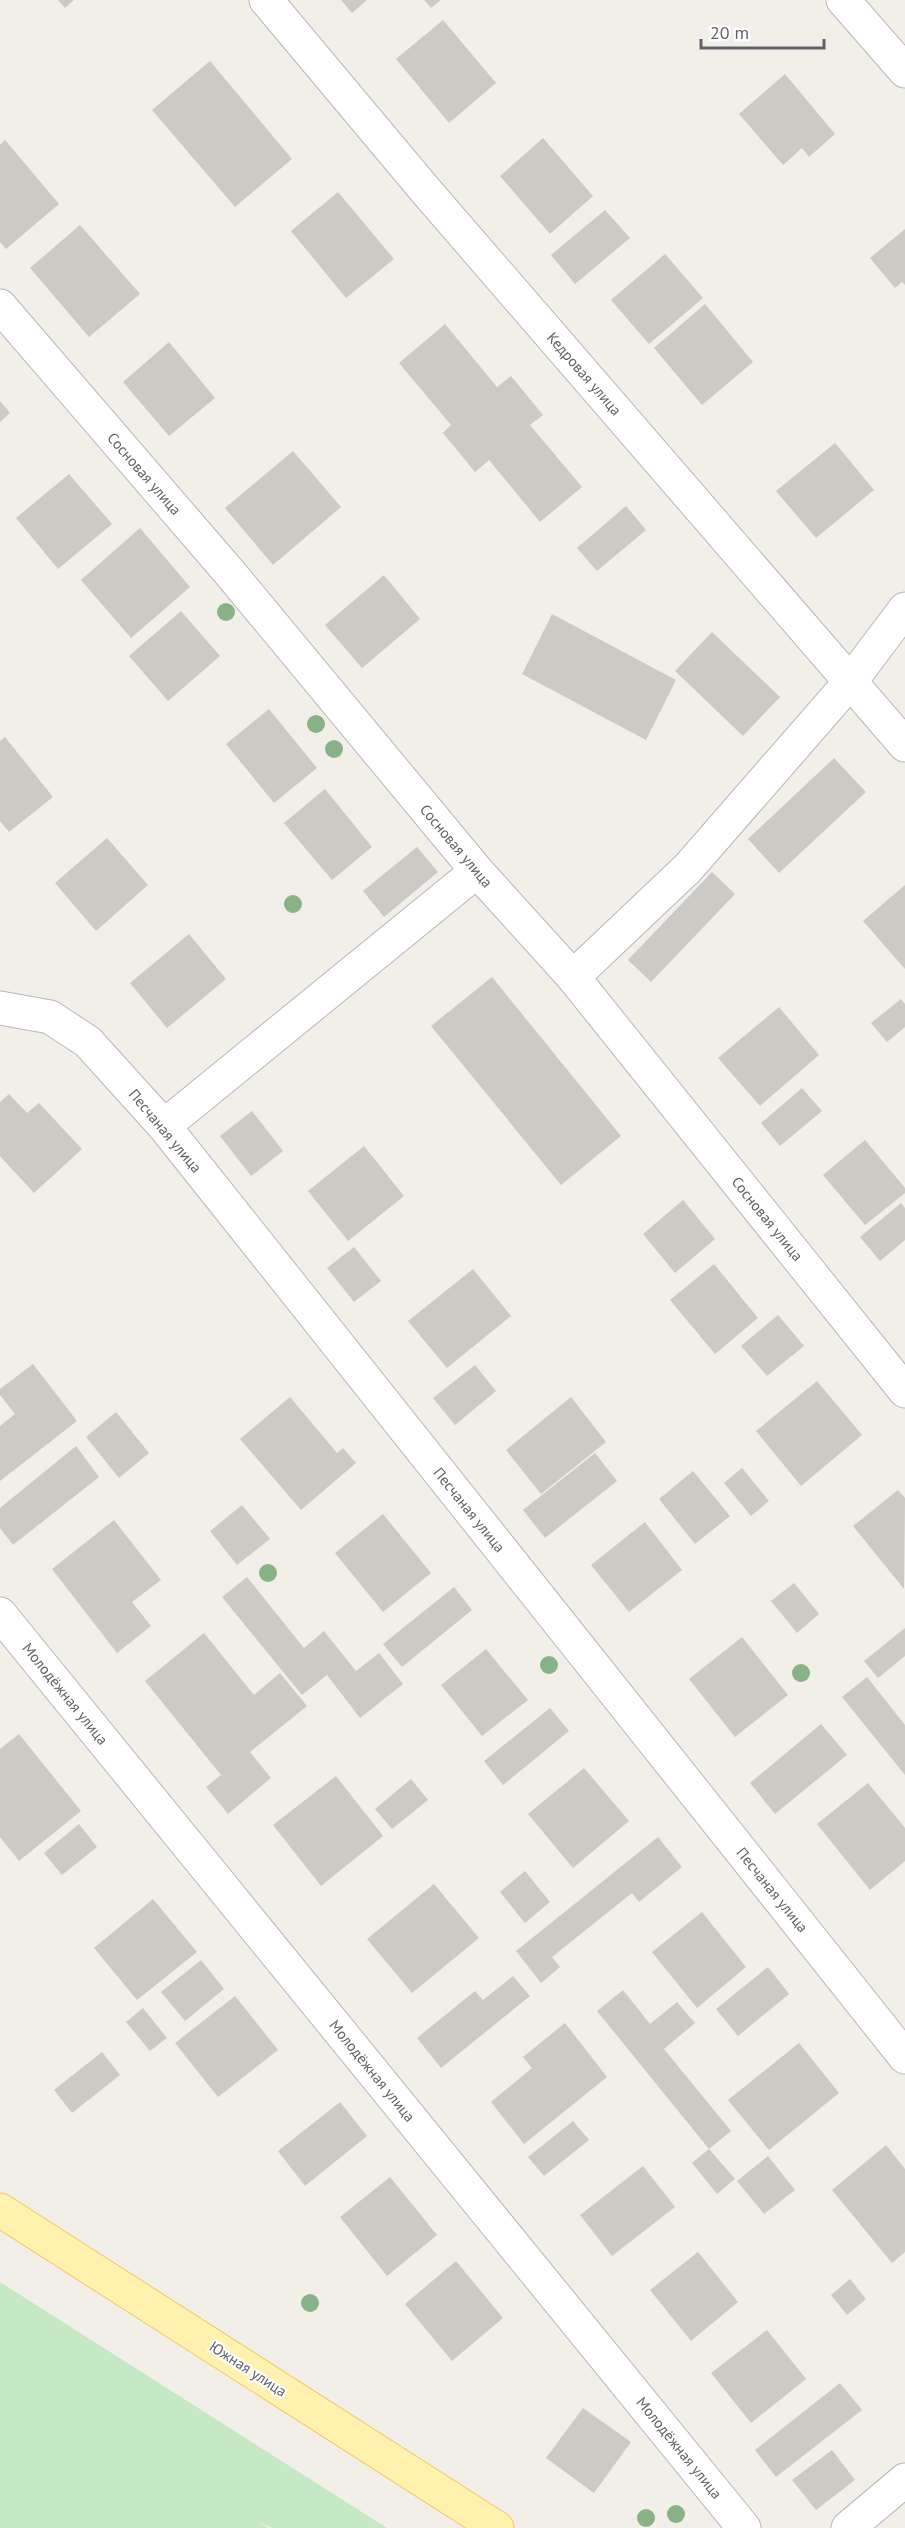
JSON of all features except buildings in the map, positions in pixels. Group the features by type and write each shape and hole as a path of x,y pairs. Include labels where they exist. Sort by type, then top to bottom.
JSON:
{"main road":[{"name":"Южная улица","path":"0,2210 497,2528"}],"street":[{"name":"Кедровая улица","path":"266,0 426,191 905,745"},
{"path":"843,0 905,71"},
{"name":"Сосновая улица","path":"0,306 230,573 477,871 573,977 905,1391"},
{"path":"573,977 688,868 850,682 905,609"},
{"path":"164,1126 477,871"},
{"name":"Песчаная улица","path":"6,1014 50,1017 88,1042 164,1126 905,2057"},
{"name":"Молодёжная улица","path":"0,1614 744,2528"},
{"path":"848,2528 905,2480"}],"green space":[{"path":"0,2282 387,2528 273,2528 260,2523 268,2528 0,2528"}]}
